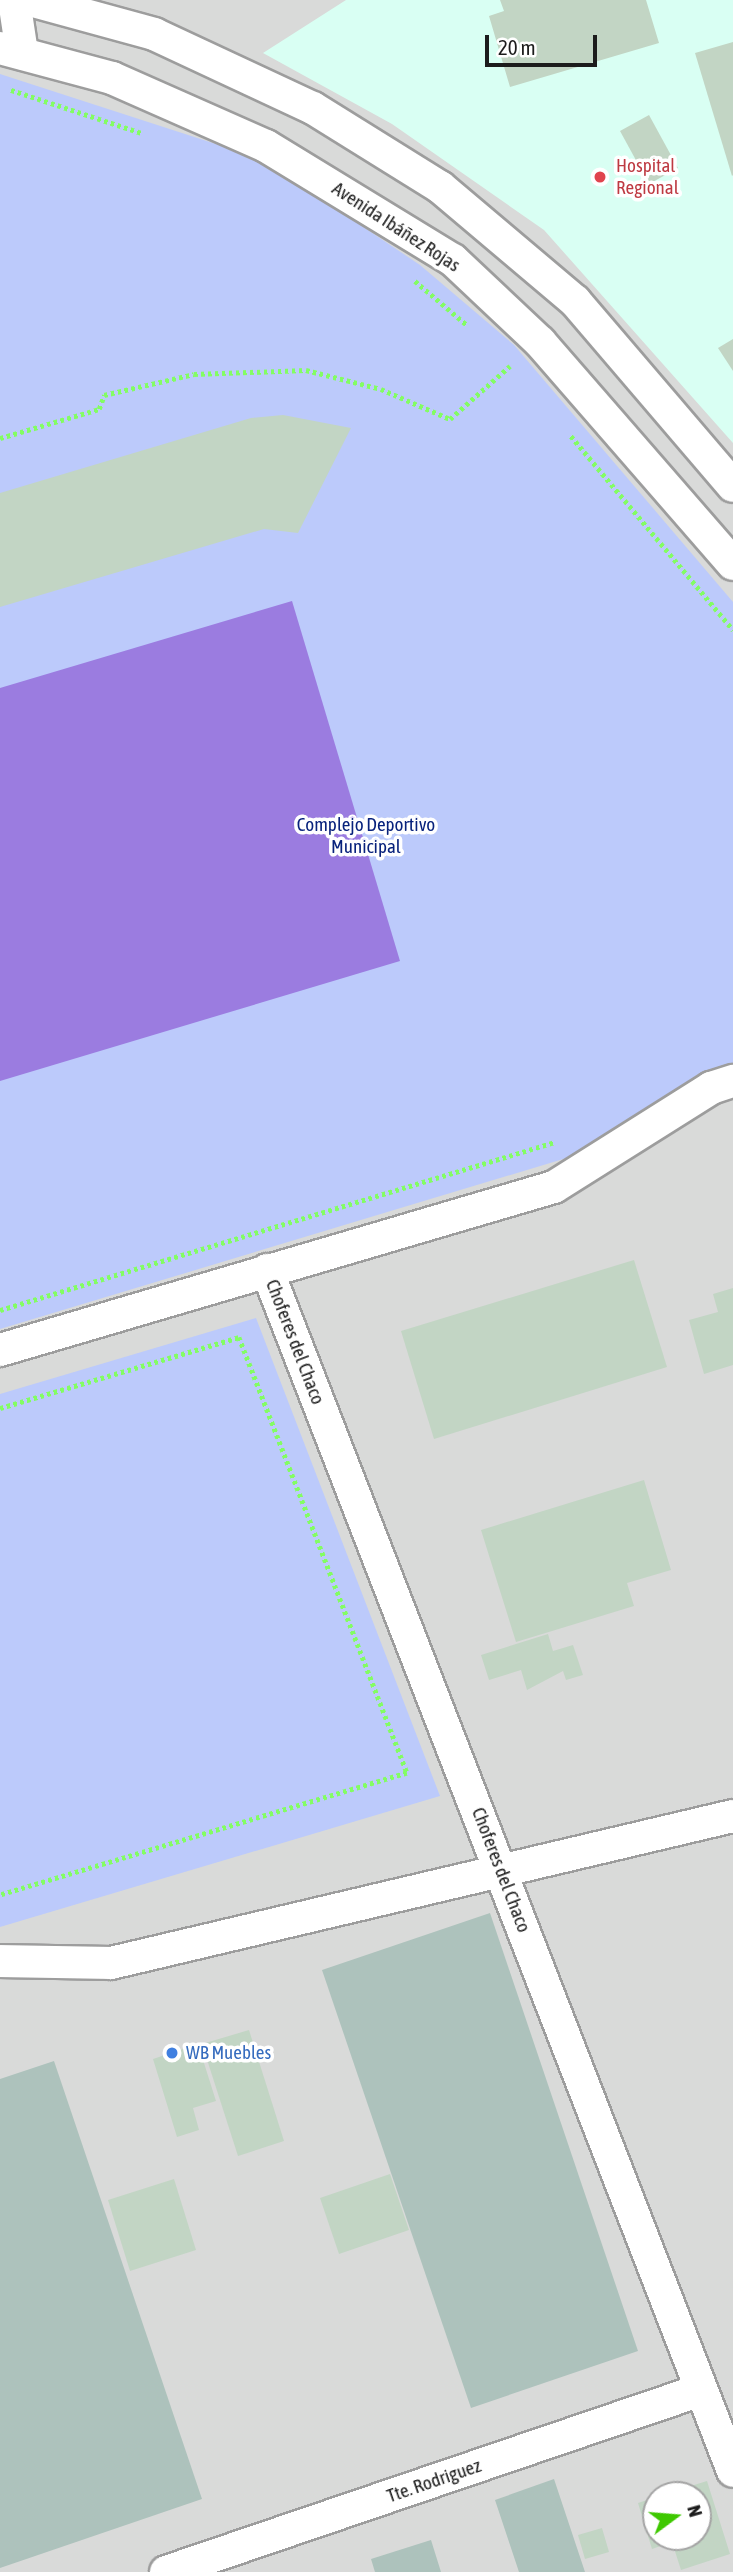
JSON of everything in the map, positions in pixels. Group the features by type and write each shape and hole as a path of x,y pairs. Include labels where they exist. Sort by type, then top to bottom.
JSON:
{"street":[{"path":"11,50 13,0"},
{"path":"30,0 154,34 313,108 440,187 575,301 733,486"},
{"name":"Avenida Ibáñez Rojas","path":"11,50 113,78 266,146 453,260 540,342 733,564"},
{"path":"0,1350 554,1187 710,1088 733,1081"},
{"name":"Choferes del Chaco","path":"267,1270 733,2471"},
{"path":"0,1961 111,1963 733,1816"},
{"name":"Tte. Rodriguez","path":"166,2572 701,2390"}],"path":[{"path":"0,87 157,137"},
{"path":"403,271 474,332"},
{"path":"502,358 519,376"},
{"path":"0,438 99,409 104,395 194,374 306,370 381,389 450,419 510,366"},
{"path":"563,426 733,629"},
{"path":"0,1310 568,1138"},
{"path":"0,1408 239,1337 407,1773 0,1895"}],"shaded area":[{"path":"0,0 733,0 733,2572 0,2572"},
{"name":"Hospital Regional","path":"346,0 733,0 733,443 544,230 392,124 263,53"},
{"path":"292,601 400,961 0,1081 0,688"},
{"path":"490,1913 638,2351 471,2408 322,1970"},
{"path":"54,2061 202,2499 0,2568 0,2079"},
{"path":"554,2479 585,2572 519,2572 495,2500"},
{"path":"431,2540 441,2572 375,2572 371,2559"}],"green space":[{"name":"Complejo Deportivo Municipal","path":"0,74 262,159 420,265 514,345 733,602 733,1069 603,1147 0,1329"},
{"path":"256,1318 440,1796 0,1927 0,1394"}],"building":[{"path":"500,0 646,0 659,43 510,87 489,16 504,11"},
{"path":"733,42 733,175 732,176 695,53"},
{"path":"649,115 678,168 649,184 620,131"},
{"path":"733,339 733,371 718,348"},
{"path":"283,415 351,428 298,533 264,529 0,607 0,493 251,418"},
{"path":"634,1260 667,1367 434,1439 401,1331"},
{"path":"733,1288 733,1365 704,1374 689,1320 718,1312 713,1294"},
{"path":"644,1480 671,1570 627,1583 634,1606 516,1642 481,1530"},
{"path":"548,1634 553,1651 573,1645 583,1675 566,1680 563,1671 527,1690 521,1670 489,1680 481,1655"},
{"path":"249,2030 284,2141 238,2156 202,2044"},
{"path":"198,2044 216,2101 193,2108 199,2130 177,2137 153,2059"},
{"path":"390,2174 409,2230 339,2254 320,2198"},
{"path":"174,2179 196,2250 130,2271 108,2200"},
{"path":"712,2497 730,2554 681,2570 675,2551 712,2551"},
{"path":"602,2528 609,2552 585,2559 578,2535"}],"place":[{"name":"Hospital Regional","path":"600,177"},
{"name":"WB Muebles","path":"172,2053"}]}
